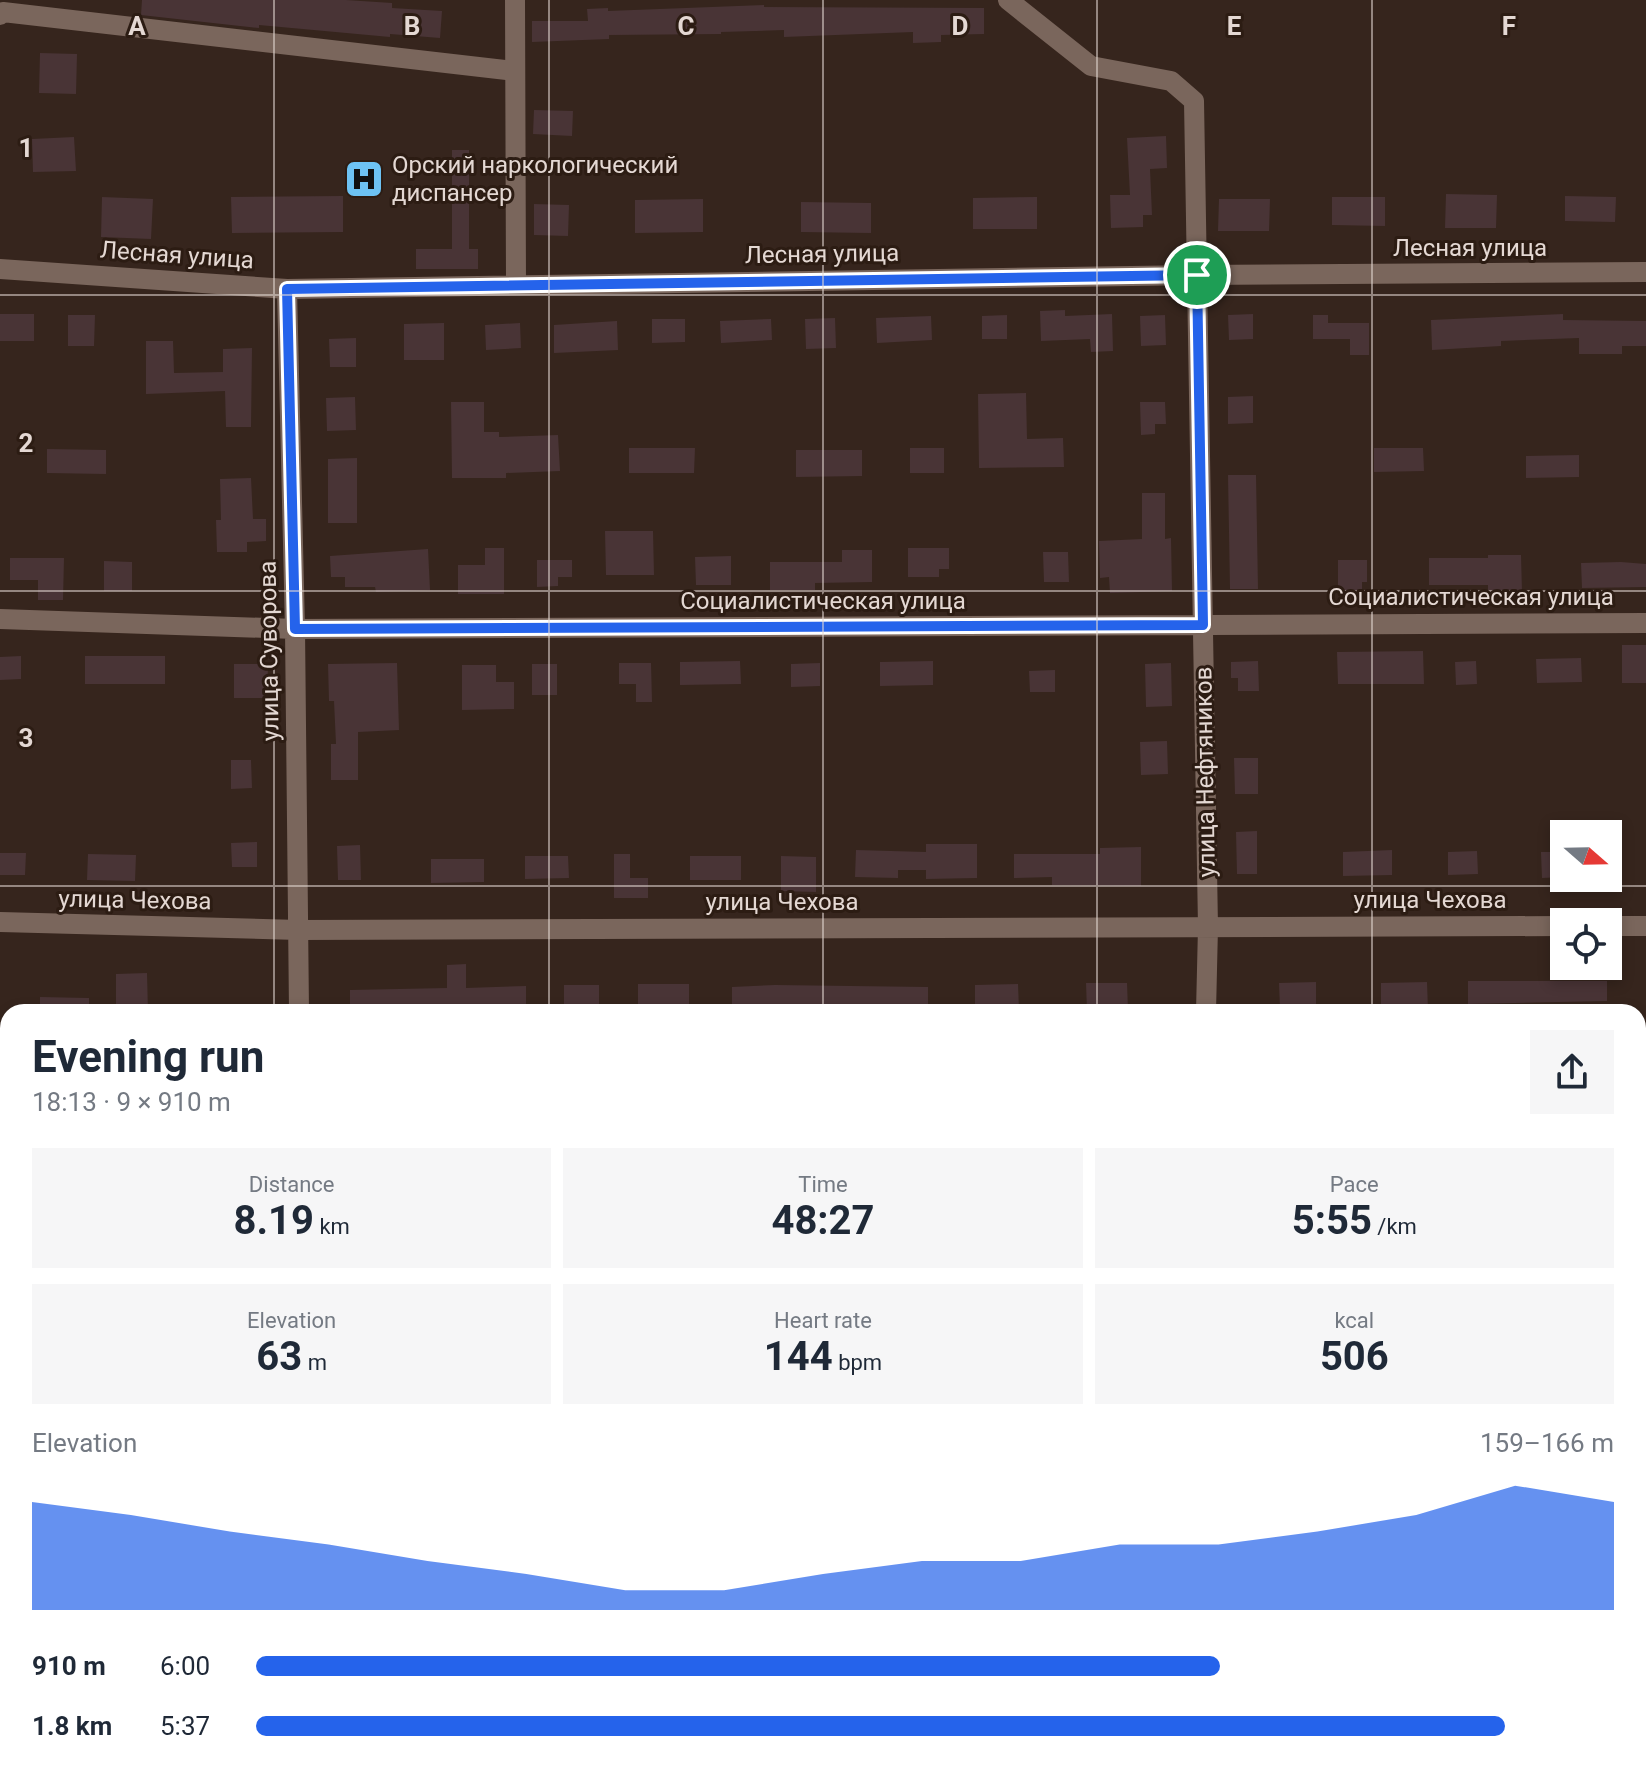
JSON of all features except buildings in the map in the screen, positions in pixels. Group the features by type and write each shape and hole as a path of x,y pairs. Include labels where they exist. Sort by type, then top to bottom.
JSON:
{"street":[{"path":"515,0 516,284"},
{"name":"улица Нефтяников","path":"1008,0 1091,66 1171,81 1194,101 1208,927 1206,1004"},
{"path":"0,15 3,12 514,71"},
{"name":"Лесная улица","path":"0,269 287,289 1197,275 1646,272"},
{"name":"улица Суворова","path":"287,289 299,1004"},
{"name":"Социалистическая улица","path":"0,619 295,629 1646,623"},
{"name":"улица Чехова","path":"0,922 299,930 1550,926"},
{"path":"1622,926 1646,926"}],"place":[{"name":"Орский наркологический диспансер","path":"364,179"}],"route":[{"path":"1197,275 1203,625 295,629 287,289 1197,275"}]}
